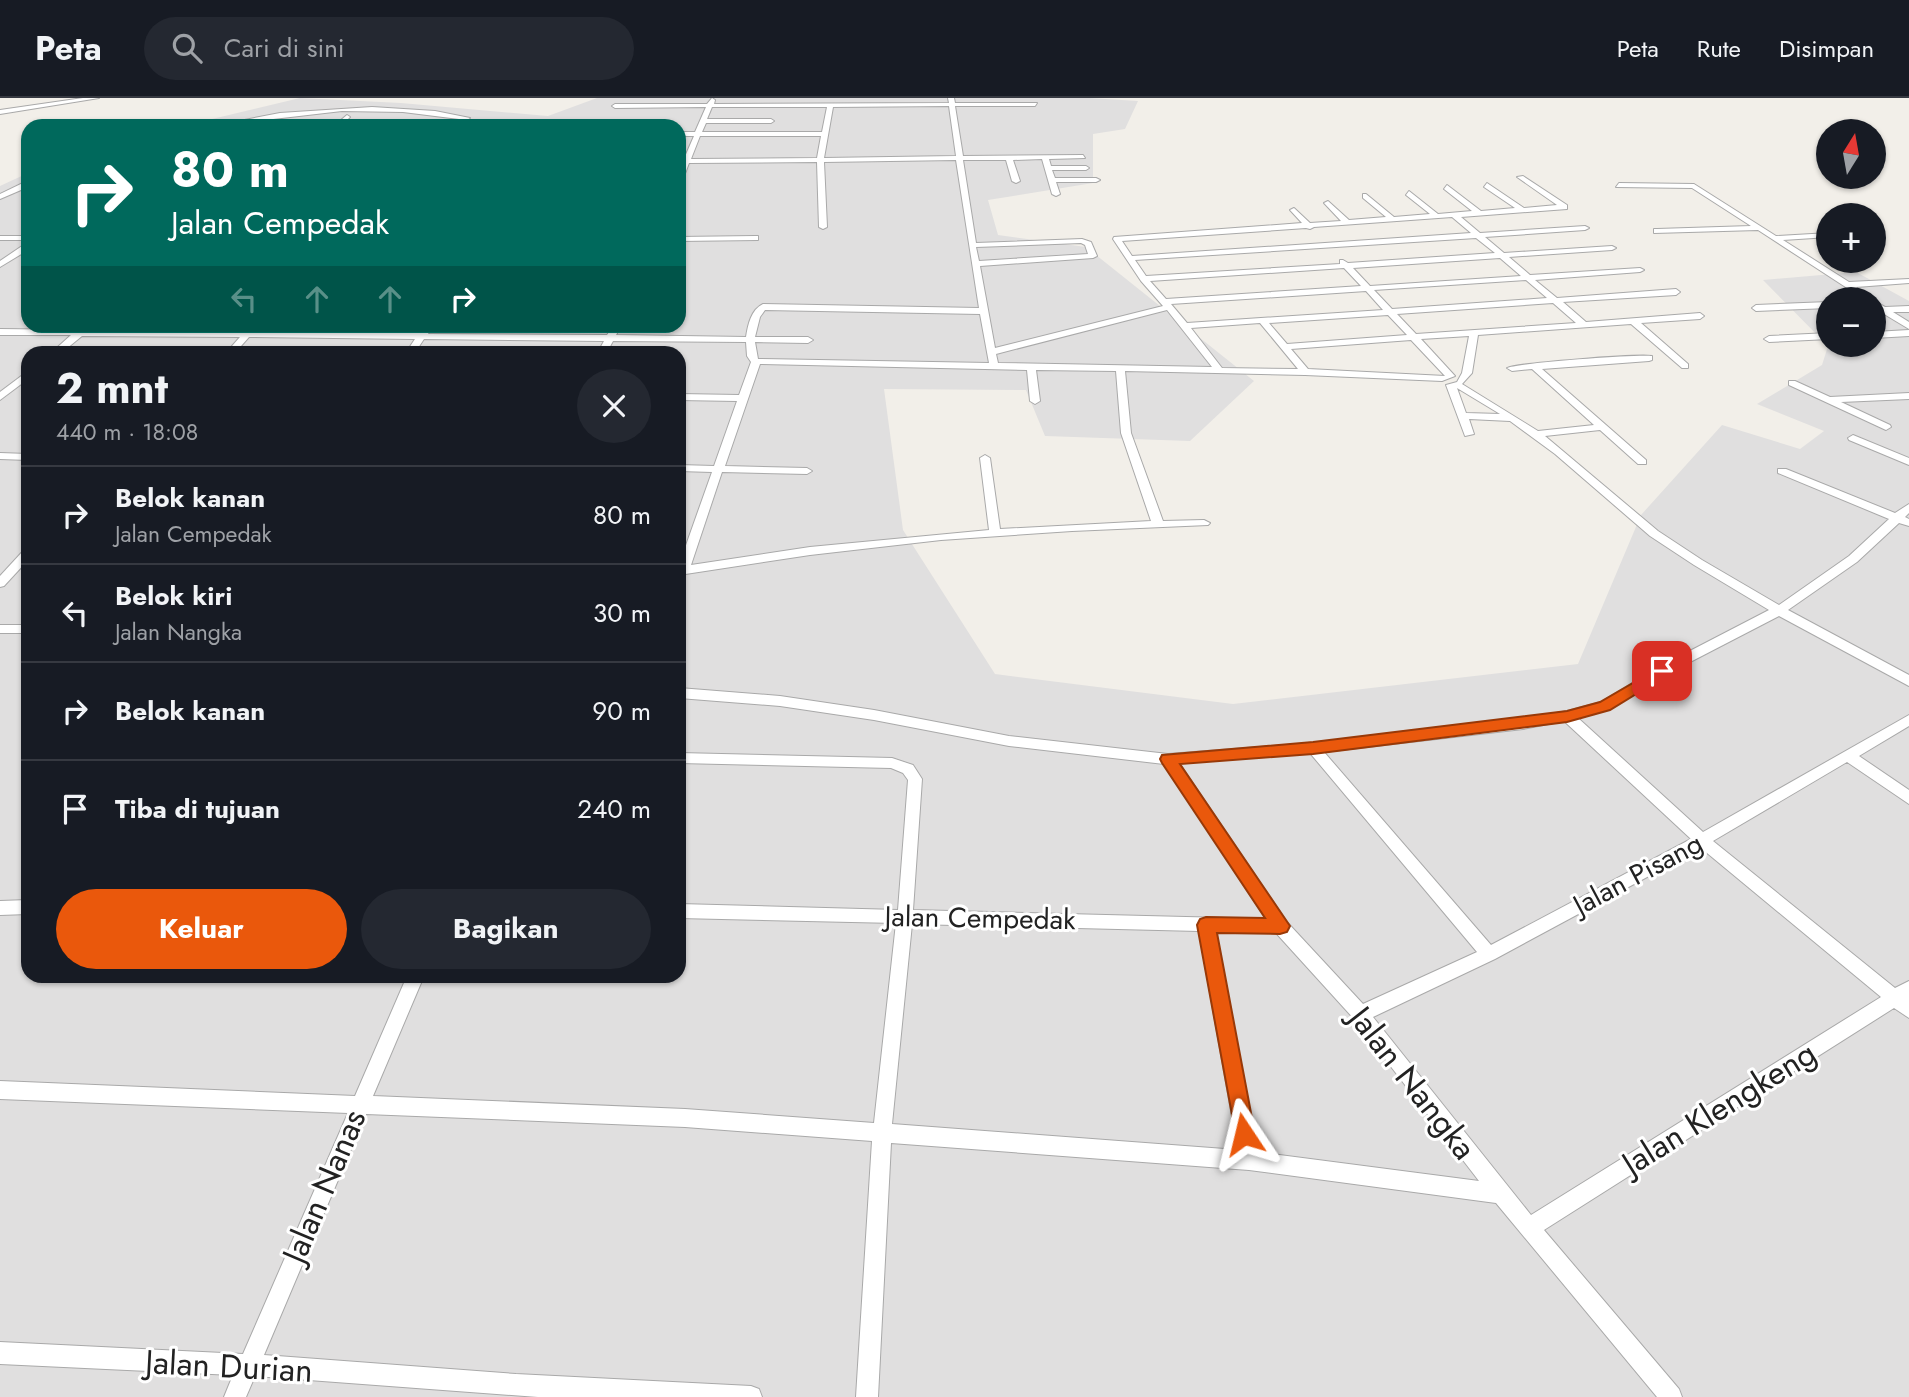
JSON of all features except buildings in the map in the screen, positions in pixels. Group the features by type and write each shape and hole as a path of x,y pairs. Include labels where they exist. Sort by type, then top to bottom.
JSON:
{"street":[{"path":"0,112 96,98"},
{"path":"951,101 972,245 994,366"},
{"path":"615,106 711,102 830,106 951,101 1035,104"},
{"path":"686,156 711,102"},
{"path":"823,227 820,160 830,106"},
{"path":"255,119 303,110 368,107 405,108 466,119"},
{"path":"703,121 771,121"},
{"path":"686,134 825,134"},
{"path":"1009,157 1016,181"},
{"path":"1045,157 1056,194"},
{"path":"686,161 1083,157"},
{"path":"1048,168 1086,168"},
{"path":"1219,370 1168,304 1144,279 1117,239 1564,207 1521,177"},
{"path":"1052,180 1096,180"},
{"path":"1487,185 1524,211"},
{"path":"1619,185 1690,185 1777,238 1849,287"},
{"path":"0,197 21,187"},
{"path":"1447,187 1480,214"},
{"path":"1409,193 1437,216"},
{"path":"1366,197 1392,219"},
{"path":"1328,203 1347,222"},
{"path":"1294,210 1452,381 1537,435 1603,493 1669,544 1780,610 1909,681"},
{"path":"1454,215 1583,324"},
{"path":"1131,258 1585,228"},
{"path":"1657,230 1761,228"},
{"path":"1777,238 1816,236"},
{"path":"0,238 21,238"},
{"path":"686,239 755,238"},
{"path":"972,245 1082,241 1087,244 1093,256 976,264"},
{"path":"1144,279 1612,248"},
{"path":"0,265 21,251"},
{"path":"992,352 1168,304 1640,270"},
{"path":"1846,285 1909,281"},
{"path":"1185,326 1675,292"},
{"path":"1756,308 1816,306"},
{"path":"1886,306 1909,309"},
{"path":"984,311 763,307 758,310 750,339 751,356 756,361 1305,372 1452,381 1467,373 1474,333"},
{"path":"1886,311 1909,326"},
{"path":"1283,347 1700,316"},
{"path":"1263,321 1305,372"},
{"path":"1633,321 1685,366"},
{"path":"0,332 21,333"},
{"path":"40,333 808,340"},
{"path":"606,346 613,333"},
{"path":"1886,334 1909,333"},
{"path":"64,346 79,334"},
{"path":"236,346 247,334"},
{"path":"415,346 423,335"},
{"path":"1769,339 1816,337"},
{"path":"1512,368 1649,358"},
{"path":"686,557 720,469 756,361"},
{"path":"1534,366 1642,462"},
{"path":"1031,367 1035,401"},
{"path":"1120,369 1126,433 1158,524"},
{"path":"0,397 21,380"},
{"path":"1452,381 1469,434"},
{"path":"1792,383 1886,427"},
{"path":"1828,400 1909,396"},
{"path":"686,397 744,398"},
{"path":"1463,416 1514,418"},
{"path":"1537,435 1602,427"},
{"path":"1853,438 1909,462"},
{"path":"0,456 21,457"},
{"path":"985,458 995,533"},
{"path":"686,468 807,471"},
{"path":"1782,471 1904,520"},
{"path":"686,694 780,701 874,715 1009,741 1168,759 1313,748 1567,716 1605,706 1662,671 1780,610 1904,520 1909,507"},
{"path":"686,569 861,544 995,533 1204,523"},
{"path":"0,583 21,560"},
{"path":"0,629 21,629"},
{"path":"1567,716 1702,840 1904,999"},
{"name":"Jalan Pisang","path":"1361,1014 1489,954 1702,840 1909,720"},
{"path":"1313,748 1489,954"},
{"path":"1847,755 1909,798"},
{"path":"686,758 892,763 908,769 915,779 905,917 882,1133 867,1397"},
{"name":"Jalan Nangka","path":"1168,759 1280,926 1361,1014 1501,1194 1671,1397"},
{"path":"0,908 21,908"},
{"name":"Jalan Cempedak","path":"686,911 1280,926"},
{"path":"1206,925 1249,1160"},
{"name":"Jalan Nanas","path":"234,1397 413,983"},
{"name":"Jalan Klengkeng","path":"1529,1228 1904,999"},
{"path":"0,1090 360,1102 685,1118 1249,1160 1501,1194"},
{"name":"Jalan Durian","path":"0,1353 248,1365 516,1385 751,1397"}],"shaded area":[{"path":"300,98 401,103 548,116 597,98 1089,98 1138,101 1125,129 1093,134 1093,183 988,200 998,235 1086,247 1254,381 1190,441 1045,436 1026,390 884,389 903,530 995,674 1233,704 1578,664 1641,515 1722,425 1800,449 1824,431 1757,404 1822,365 1825,357 1886,357 1886,288 1909,301 1909,1397 0,1397 0,186 21,176 21,333 686,333 686,119 212,119"},
{"path":"1844,273 1858,273 1883,287 1816,287 1816,334 1763,280"}],"route":[{"path":"1244,1134 1206,925 1280,926 1168,759 1313,748 1523,724 1605,706 1662,671"}]}
